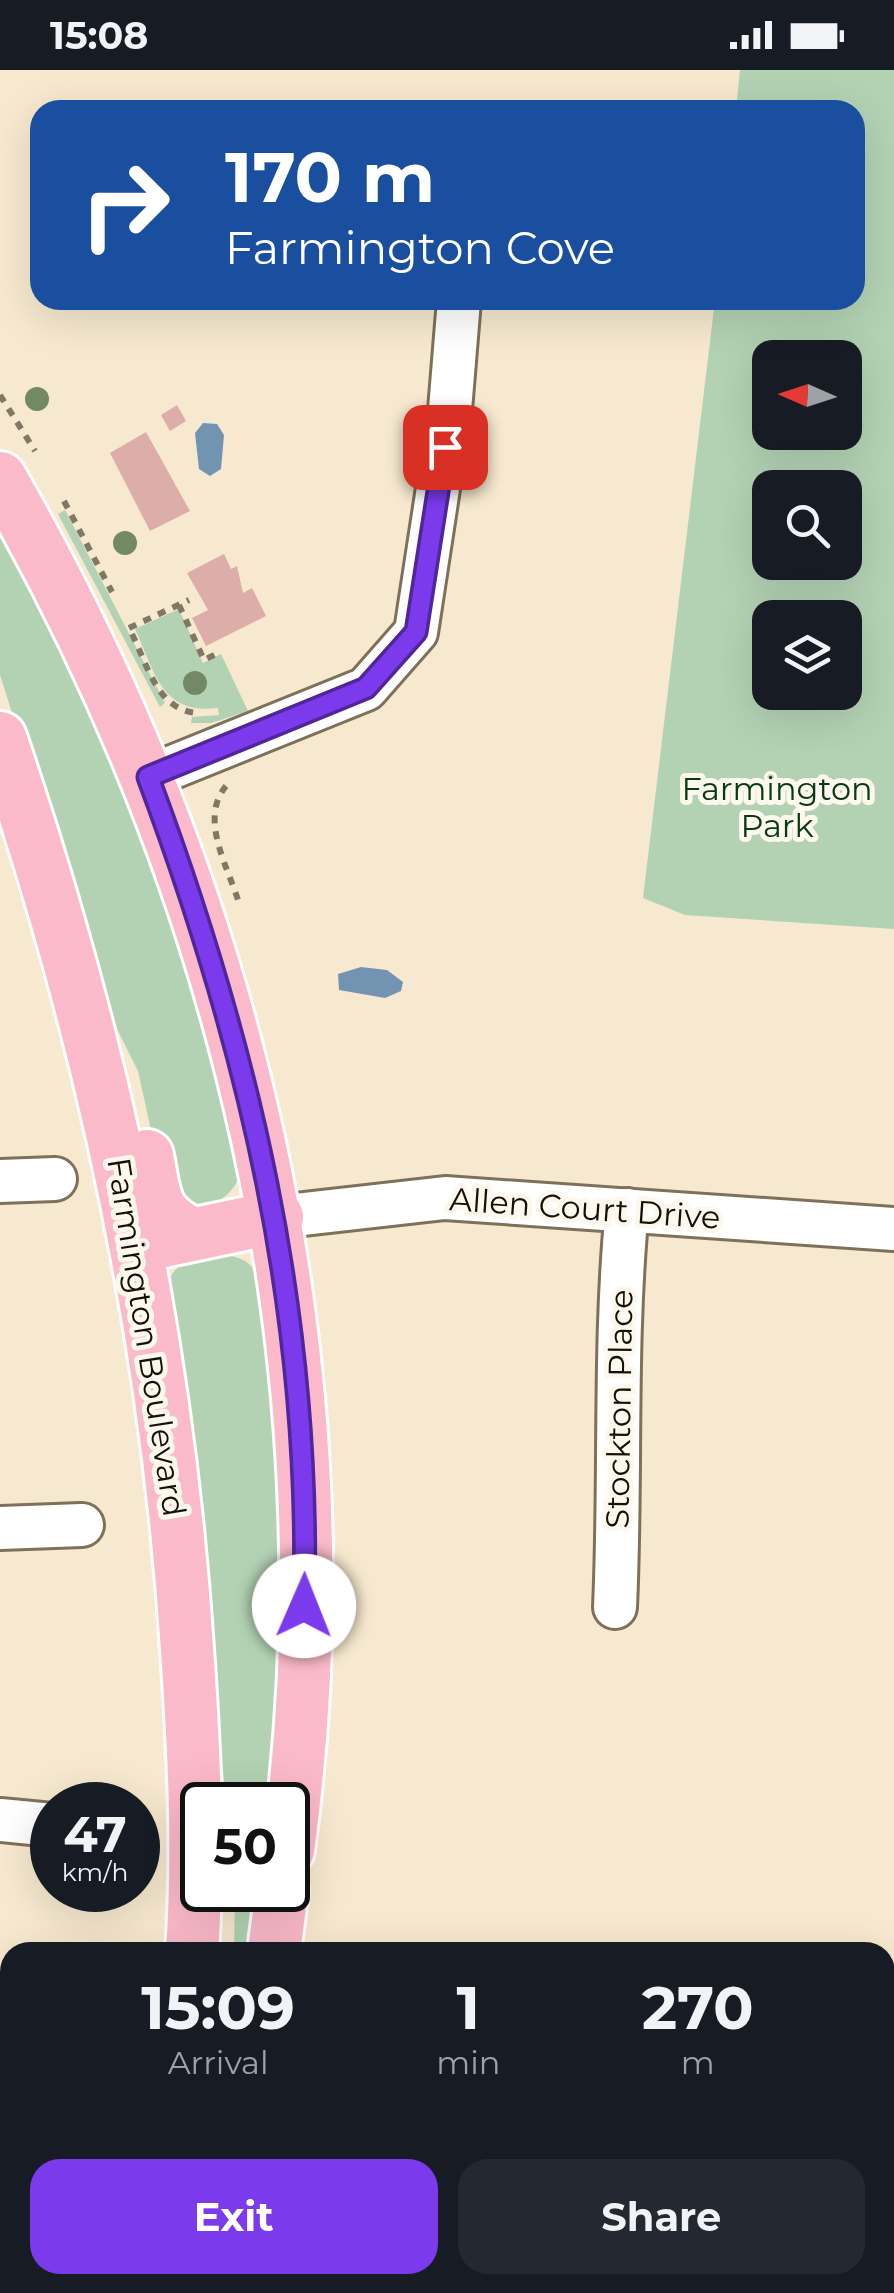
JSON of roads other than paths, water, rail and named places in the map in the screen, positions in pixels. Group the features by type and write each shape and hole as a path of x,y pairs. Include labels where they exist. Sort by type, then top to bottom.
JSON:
{"main road":[{"path":"21,471 192,893 231,1022 277,1217 302,1458 305,1568 297,1782"},
{"name":"Farmington Boulevard","path":"0,738 78,984 101,1071 136,1246 168,1445 191,1703 196,1834 192,1942"},
{"path":"78,984 131,1080 158,1208 167,1222 192,1234"},
{"path":"136,1246 277,1217"},
{"path":"191,1703 212,1782"},
{"path":"224,1912 224,1942"},
{"path":"275,1942 279,1912"}],"street":[{"path":"148,777 366,688 416,632 450,410 457,310"},
{"path":"0,1181 56,1178"},
{"name":"Allen Court Drive","path":"277,1217 445,1198 894,1229"},
{"name":"Stockton Place","path":"615,1608 621,1479 620,1278 628,1210"},
{"path":"0,1528 82,1525"},
{"path":"0,1820 30,1823"}],"water":[{"path":"203,423 217,424 224,435 221,469 210,476 199,469 195,433"},
{"path":"361,967 387,970 403,982 401,991 385,998 339,990 338,974"}],"park label":[{"name":"Farmington Park","path":"777,806"}]}
